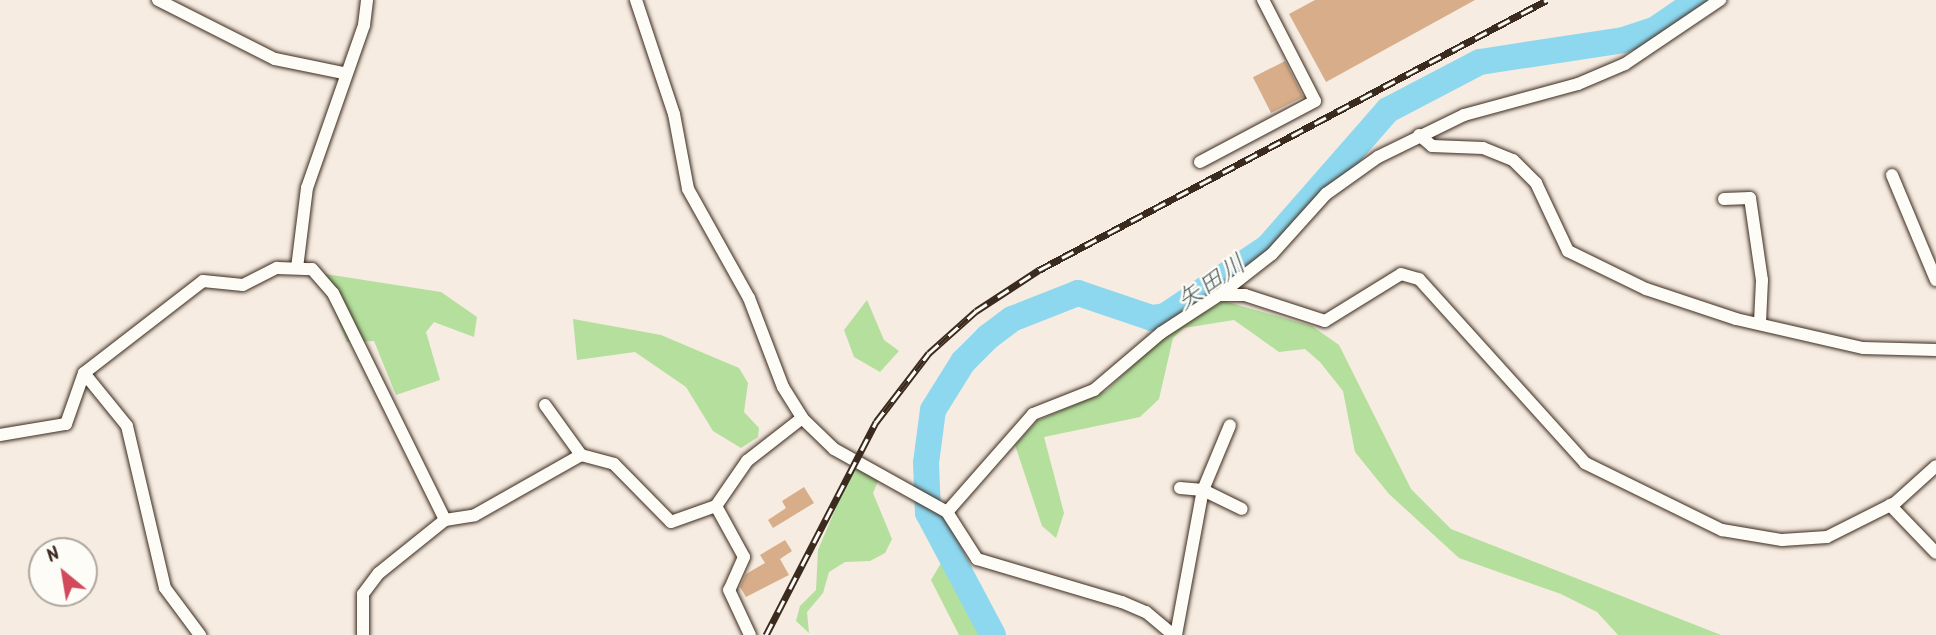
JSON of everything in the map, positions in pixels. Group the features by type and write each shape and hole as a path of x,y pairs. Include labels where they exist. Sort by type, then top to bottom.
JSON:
{"street":[{"path":"158,0 275,59 343,72"},
{"path":"297,268 307,188 343,72 364,25 367,0"},
{"path":"636,0 674,114 688,189 750,298 783,387 802,418 834,449 944,510 977,559 1134,607 1174,635 1203,490 1230,425"},
{"path":"1200,162 1315,101 1263,0"},
{"path":"944,510 1033,414 1094,390 1272,254 1326,194 1419,135 1625,64 1720,0"},
{"path":"1419,135 1432,146 1483,148 1513,160 1536,183 1559,238 1575,256 1679,302 1863,348 1936,349"},
{"path":"1892,176 1936,279"},
{"path":"1724,199 1750,198 1762,280 1760,322"},
{"path":"0,435 66,424 84,373 203,281 243,285 277,268 312,269 333,293 445,520"},
{"path":"1219,295 1245,295 1325,321 1395,276 1412,274 1585,463 1686,515 1746,536 1799,541 1841,531 1890,505 1936,466"},
{"path":"84,373 127,426 165,588 200,635"},
{"path":"545,405 581,455 614,464 671,522 716,506 747,461 802,418"},
{"path":"363,635 361,605 370,582 445,520 475,515 581,455"},
{"path":"1180,488 1203,490 1242,509"},
{"path":"1890,505 1936,553"},
{"path":"716,506 744,557 729,590 747,629 734,635"}],"green space":[{"path":"319,273 441,292 477,317 474,337 434,322 426,332 440,380 396,395 374,341 347,342"},
{"path":"867,300 884,340 899,351 880,372 854,357 844,330"},
{"path":"1224,301 1312,326 1339,345 1411,489 1451,529 1721,635 1618,635 1597,612 1561,594 1459,558 1389,494 1355,452 1343,391 1320,362 1305,349 1279,352 1234,320 1184,328 1173,338 1159,399 1140,417 1044,437 1064,513 1056,538 1042,526 1015,445 1037,421 1106,391 1166,334"},
{"path":"573,319 661,335 739,368 748,383 744,412 759,428 758,437 741,448 713,431 686,387 635,352 577,360"},
{"path":"854,465 878,481 873,493 892,539 885,553 870,561 845,562 829,572 823,593 807,612 809,633 796,621 800,606 816,590 818,550"},
{"path":"944,558 969,599 984,635 959,635 931,580"}],"building":[{"path":"1315,0 1475,0 1326,82 1289,14"},
{"path":"1285,61 1303,97 1271,113 1253,77"},
{"path":"804,487 814,503 773,528 768,520 786,508 782,501"},
{"path":"785,540 792,551 780,559 789,575 746,597 740,587 746,574 765,563 760,555"}],"waterway":[{"name":"矢田川","path":"993,635 928,513 926,463 933,410 963,362 988,337 1012,319 1078,293 1152,318 1165,316 1268,247 1388,110 1480,62 1623,40 1656,29 1698,0"}],"railway":[{"path":"766,635 876,422 929,353 976,311 1039,270 1547,0"}]}
